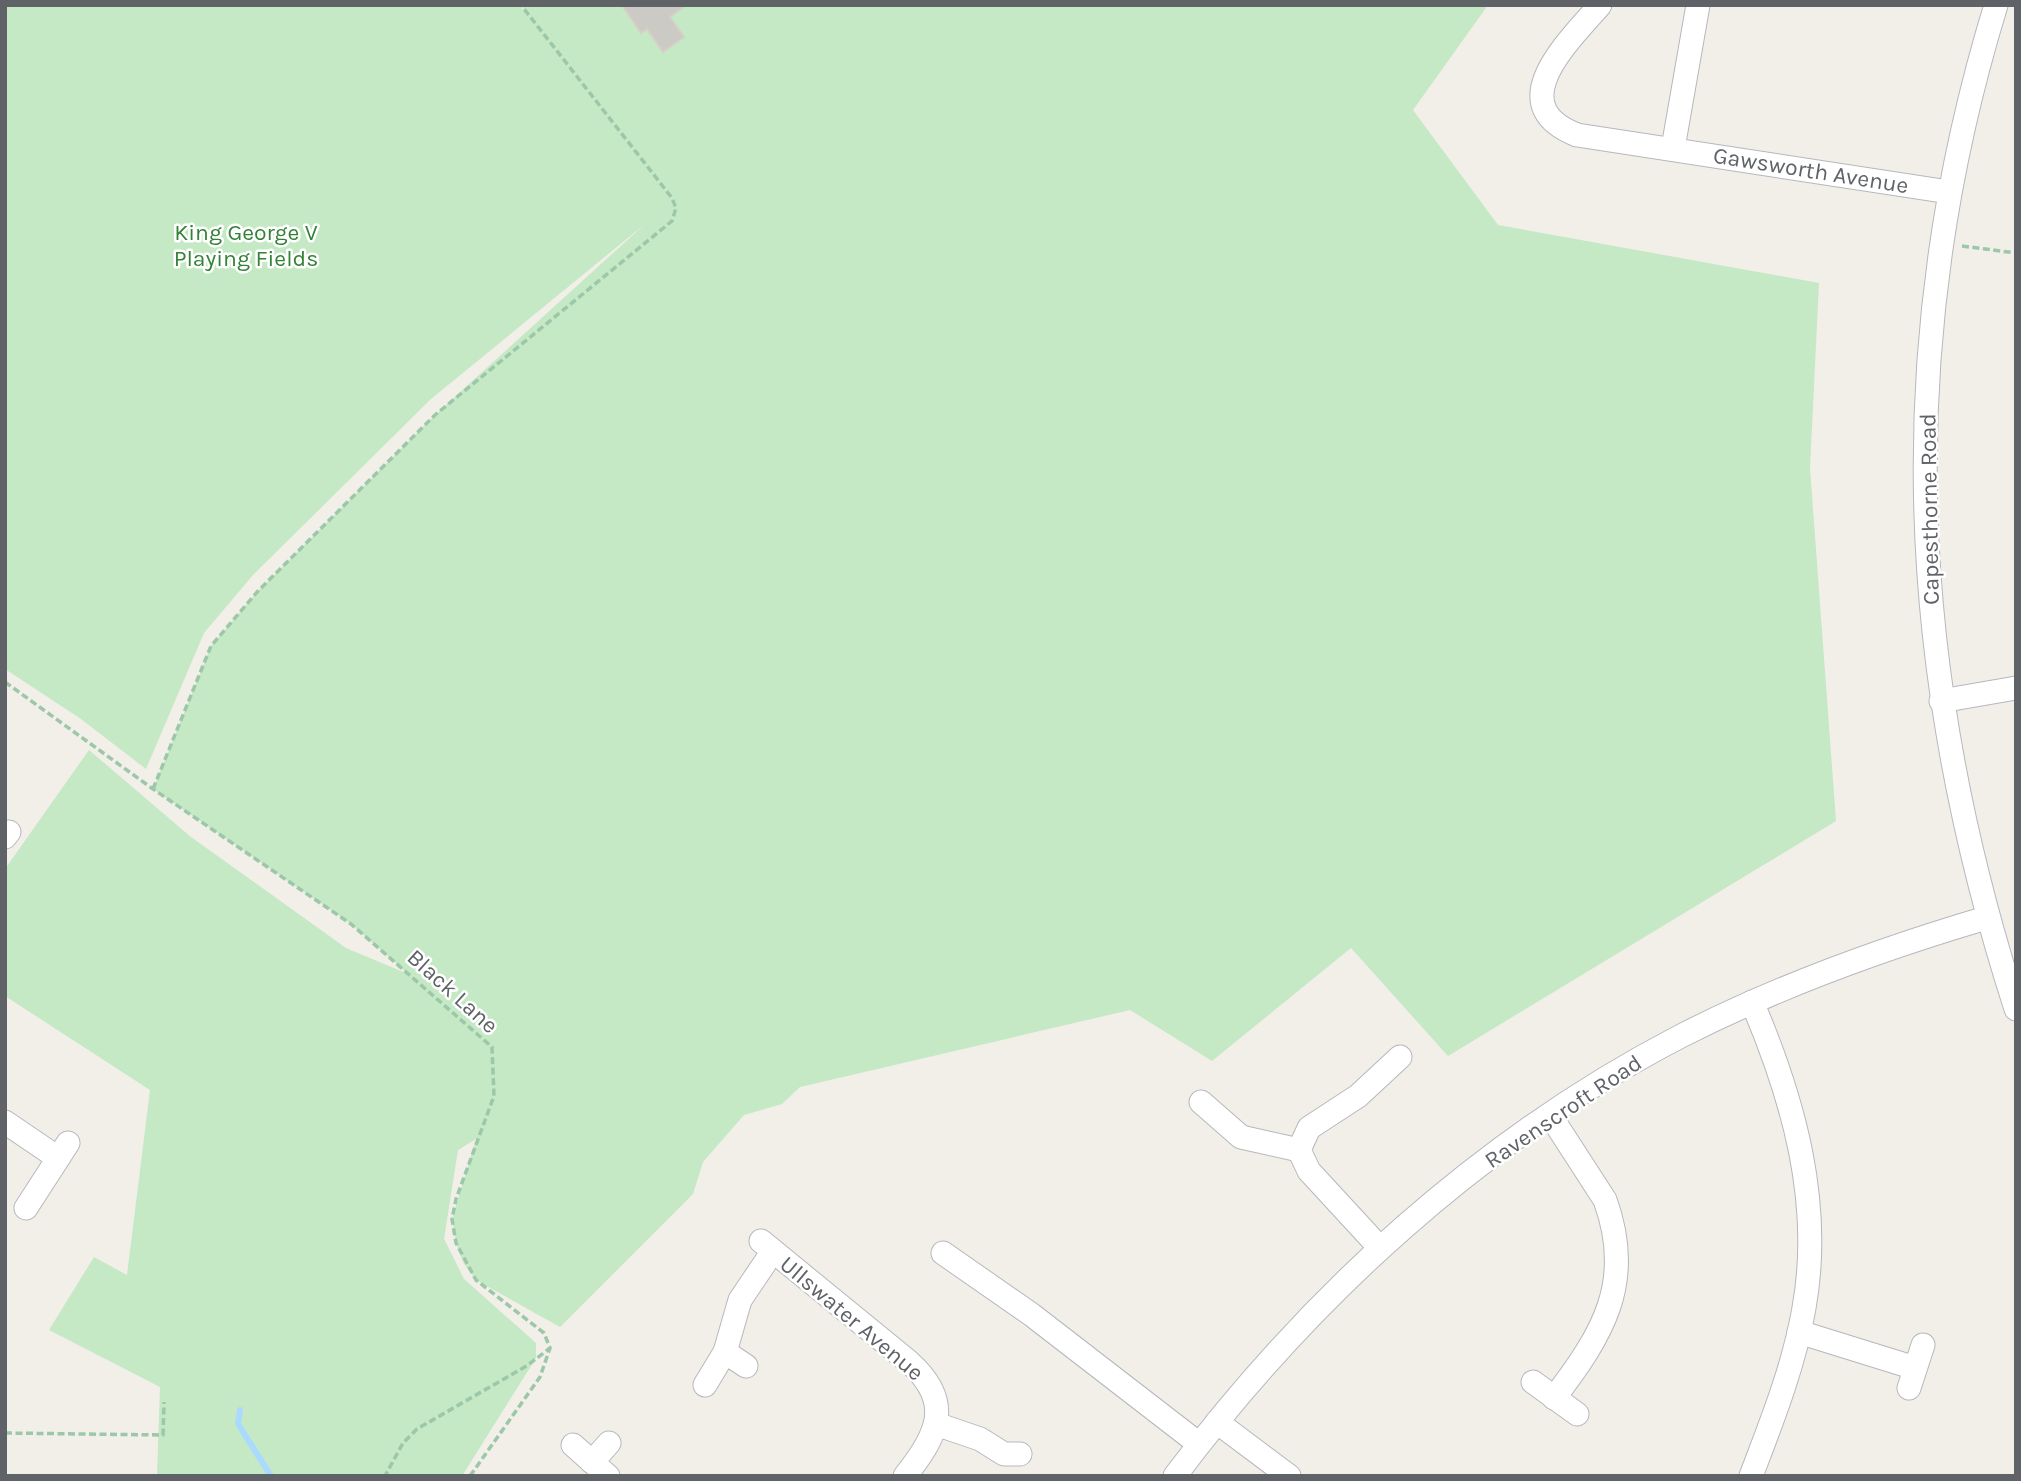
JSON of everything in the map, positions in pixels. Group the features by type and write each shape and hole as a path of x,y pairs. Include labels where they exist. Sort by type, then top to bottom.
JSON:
{"street":[{"name":"Gawsworth Avenue","path":"1600,5 1548,70 1542,94 1548,114 1566,131 1577,135 1949,192"},
{"path":"1673,148 1698,5"},
{"name":"Capesthorne Road","path":"1996,5 1975,74 1949,192 1941,243 1928,359 1924,490 1933,647 1941,701 1986,918 2016,1009"},
{"path":"1941,701 2016,688"},
{"name":"Ravenscroft Road","path":"1175,1476 1217,1422 1308,1318 1380,1248 1477,1168 1550,1115 1645,1055 1752,1002 1866,955 1986,918"},
{"path":"1751,1476 1787,1377 1799,1332 1809,1254 1805,1174 1780,1068 1752,1002"},
{"path":"1380,1248 1309,1171 1299,1150 1309,1128 1358,1096 1400,1058"},
{"path":"1201,1102 1241,1137 1299,1150"},
{"path":"1550,1115 1605,1200 1611,1216 1617,1259 1613,1299 1602,1329 1554,1398"},
{"path":"5,1122 63,1151 26,1208"},
{"name":"Ullswater Avenue","path":"705,1385 725,1352 740,1300 767,1246 922,1374 936,1398 936,1424"},
{"path":"943,1253 1032,1315 1199,1444"},
{"path":"1799,1332 1912,1378 1923,1345"},
{"path":"725,1352 746,1366"},
{"path":"1533,1382 1577,1414"},
{"path":"1217,1422 1289,1476"},
{"path":"905,1476 927,1448 936,1424 980,1438 1004,1454 1020,1454"},
{"path":"573,1445 600,1469 609,1443"}],"path":[{"path":"153,789 211,646 258,591 435,415 672,221 676,208 672,198 521,5"},
{"path":"1941,243 2016,253"},
{"name":"Black Lane","path":"5,682 153,789 351,924 492,1046 494,1096 456,1199 452,1219 456,1243 476,1280 544,1333 550,1348"},
{"path":"385,1476 403,1443 417,1429 528,1365 550,1348"},
{"path":"470,1476 540,1377 550,1348"},
{"path":"5,1433 163,1435 164,1402"}],"green space":[{"name":"King George V Playing Fields","path":"5,5 519,5 527,15 521,5 1488,5 1413,110 1498,225 1819,283 1810,468 1836,821 1448,1056 1351,948 1212,1061 1130,1010 800,1087 782,1104 744,1115 703,1162 693,1194 560,1327 476,1280 464,1264 456,1243 452,1219 476,1139 458,1150 444,1239 464,1279 536,1343 536,1358 462,1476 157,1476 160,1387 49,1330 94,1257 127,1275 150,1090 5,996 5,869 89,750 191,837 346,948 408,974 351,924 153,789 211,646 258,591 435,415 645,224 431,399 253,575 204,633 146,769 81,719 5,669"}],"building":[{"path":"622,5 686,5 670,17 684,37 663,52 647,29 641,33"}],"waterway":[{"path":"240,1410 238,1424 271,1476"}]}
